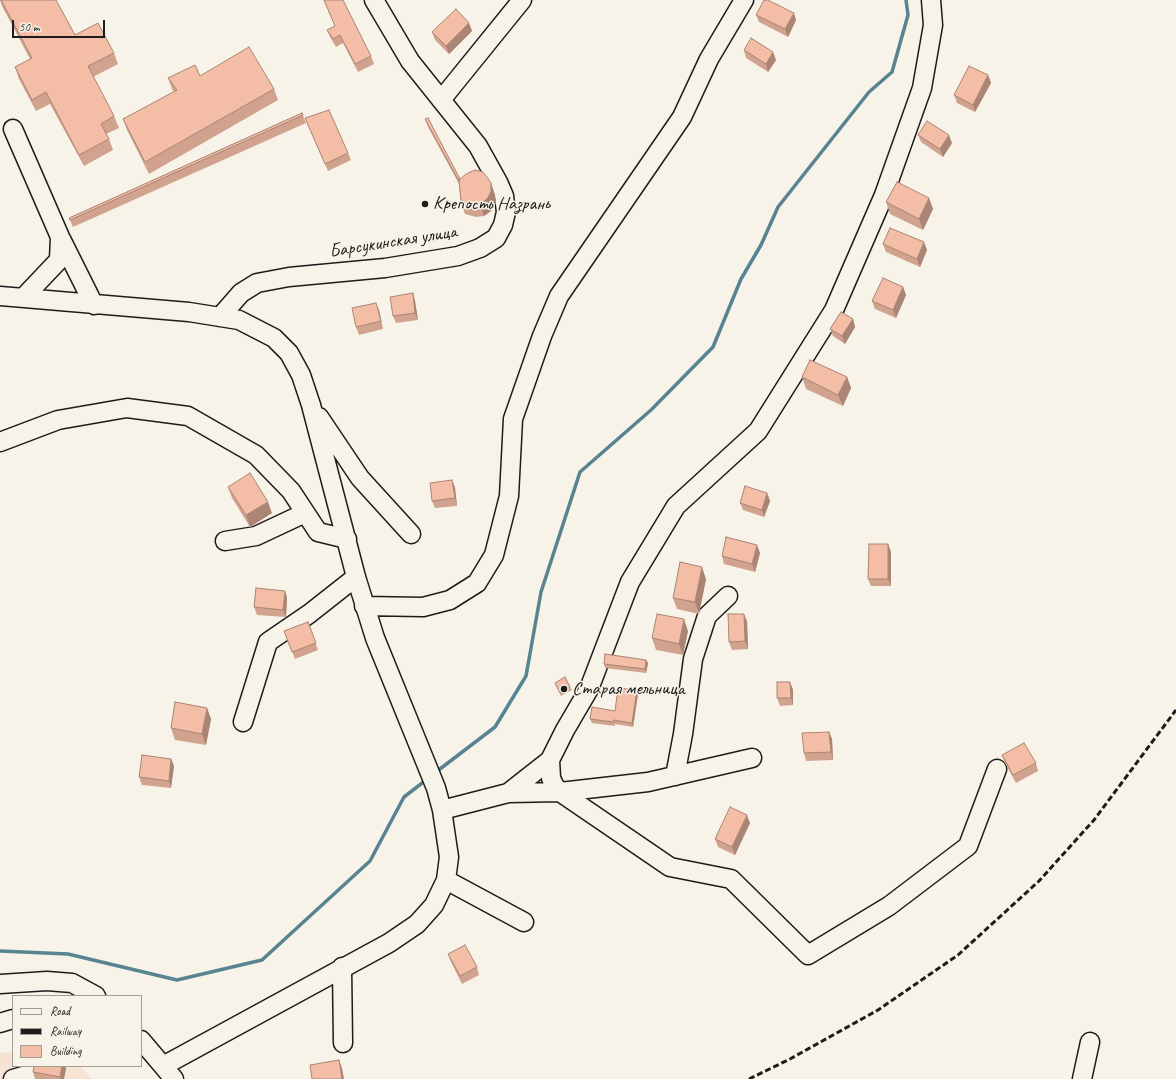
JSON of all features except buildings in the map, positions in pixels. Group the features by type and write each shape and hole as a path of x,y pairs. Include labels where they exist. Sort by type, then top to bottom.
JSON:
{"street":[{"name":"Барсукинская улица","path":"220,316 241,293 257,283 289,277 384,268 458,256 480,248 496,238 503,225 506,212 504,196 478,146 410,61 374,0"},
{"path":"441,100 522,0"},
{"path":"364,606 423,606 450,600 477,583 494,555 509,496 513,419 542,336 559,296 682,117 709,59 744,0"},
{"path":"508,793 550,760 565,730 589,689 630,582 676,506 758,431 834,310 884,195 922,88 933,25 931,0"},
{"path":"13,129 60,237 94,305"},
{"path":"23,298 59,260 60,237"},
{"path":"0,296 220,316 239,320 257,328 274,338 289,353 302,375 311,405 364,606 375,638 436,788 442,810 449,857 446,880 434,905 417,924 389,943 342,967 169,1072 142,1041"},
{"path":"311,405 360,478 411,534"},
{"path":"0,442 58,420 127,408 188,416 256,455 291,491 318,532 347,539"},
{"path":"225,541 256,536 305,512"},
{"path":"243,722 268,642 309,614 356,577"},
{"path":"675,776 683,734 693,659 706,616 728,596"},
{"path":"442,810 508,793 560,792 648,782 752,758"},
{"path":"550,760 554,785 560,792 670,867 732,879 808,955 889,906 968,846 997,769"},
{"path":"446,880 524,922"},
{"path":"342,967 343,1043"},
{"path":"0,984 47,981 72,983 94,995"},
{"path":"0,1023 12,1019"},
{"path":"1082,1079 1090,1042"}],"shaded area":[{"path":"12,1052 12,1067 81,1067 92,1079 0,1079 0,1053"}],"waterway":[{"path":"436,772 495,727 526,676 541,592 580,472 651,410 713,347 741,279 761,245 778,207 869,92 892,72 908,15 906,0"},
{"path":"0,951 68,954 177,980 262,960 370,861 404,797 426,780"}],"railway":[{"path":"749,1079 790,1059 878,1010 958,955 1039,881 1094,820 1176,710"}],"place":[{"name":"Крепость Назрань","path":"425,204"},
{"name":"Старая мельница","path":"564,689"}]}
